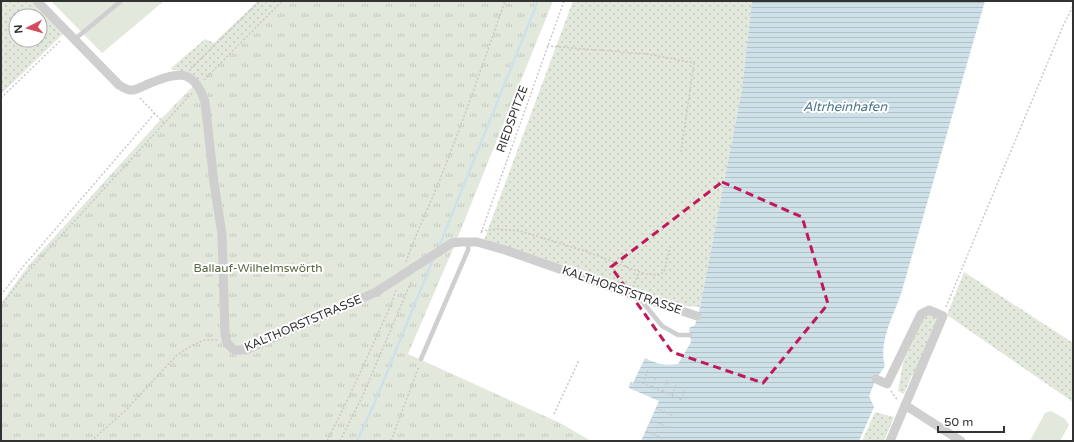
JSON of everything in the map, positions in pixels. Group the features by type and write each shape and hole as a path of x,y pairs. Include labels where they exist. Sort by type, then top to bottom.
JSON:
{"street":[{"path":"37,1 118,85 125,89 133,90 172,75 184,75"},
{"name":"KALTHORSTSTRASSE","path":"184,75 193,80 198,86 205,102 214,183 222,234 225,333 227,343 234,350 246,350 376,292 452,244 473,242 505,250 635,296 698,316"},
{"path":"876,379 887,384 921,314 929,310 942,316 890,441"},
{"path":"905,405 961,441"}],"lane":[{"path":"72,36 121,1"},
{"path":"421,359 468,250 473,242"},
{"path":"635,296 662,326 678,335 690,335"}],"path":[{"path":"184,75 260,1"},
{"path":"205,79 282,1"},
{"path":"406,263 413,242 467,110 505,1"},
{"name":"RIEDSPITZE","path":"473,242 481,232 564,1"},
{"path":"942,316 1073,6"},
{"path":"1,98 72,36"},
{"path":"547,46 648,54 694,63 681,152"},
{"path":"133,90 164,123"},
{"path":"1,306 24,276 190,94"},
{"path":"1,295 22,268 155,113"},
{"path":"481,232 496,229 520,231 585,251 645,274 658,275 664,272 670,247"},
{"path":"635,296 639,271"},
{"path":"327,441 388,312 401,277"},
{"path":"340,441 362,397 412,280"},
{"path":"91,441 125,411 177,355 193,345 205,340 218,340 227,343"},
{"path":"391,441 421,359"},
{"path":"554,414 579,360"},
{"path":"643,383 648,370"},
{"path":"652,387 656,378"},
{"path":"635,380 682,399 685,389"},
{"path":"663,392 668,380"},
{"path":"672,395 676,385"},
{"path":"656,408 674,416"},
{"path":"651,420 669,428"},
{"path":"646,431 664,439"}],"highlighted area":[{"path":"722,182 802,217 828,304 763,383 672,352 611,267"}],"green space":[{"path":"1,1 33,1 40,8 8,8 8,48 48,48 48,16 64,33 1,94"},
{"path":"51,1 164,1 102,53"},
{"path":"258,1 301,1 206,95 184,72 170,69 205,39 214,43"},
{"name":"Ballauf-Wilhelmswörth","path":"276,1 553,1 453,249 408,354 560,423 591,441 1,441 1,303 29,265 162,118"},
{"path":"573,1 752,1 742,89 700,307 671,305 484,240"},
{"path":"964,272 1073,343 1073,402 947,315"},
{"path":"931,313 940,317 904,394 898,391 903,363 923,318"},
{"path":"1051,411 1065,419 1069,425 1060,441 1030,441 1045,413"},
{"path":"875,412 894,417 884,441 862,441"}],"water":[{"name":"Altrheinhafen","path":"752,1 985,1 901,294 887,330 883,348 885,366 876,379 869,396 874,407 859,441 641,441 659,401 629,388 630,382 633,383 645,358 661,364 678,364 691,342 689,328 695,325 700,307 742,89"}],"waterway":[{"path":"438,249 538,1"},
{"path":"357,441 375,402 433,259"}]}
